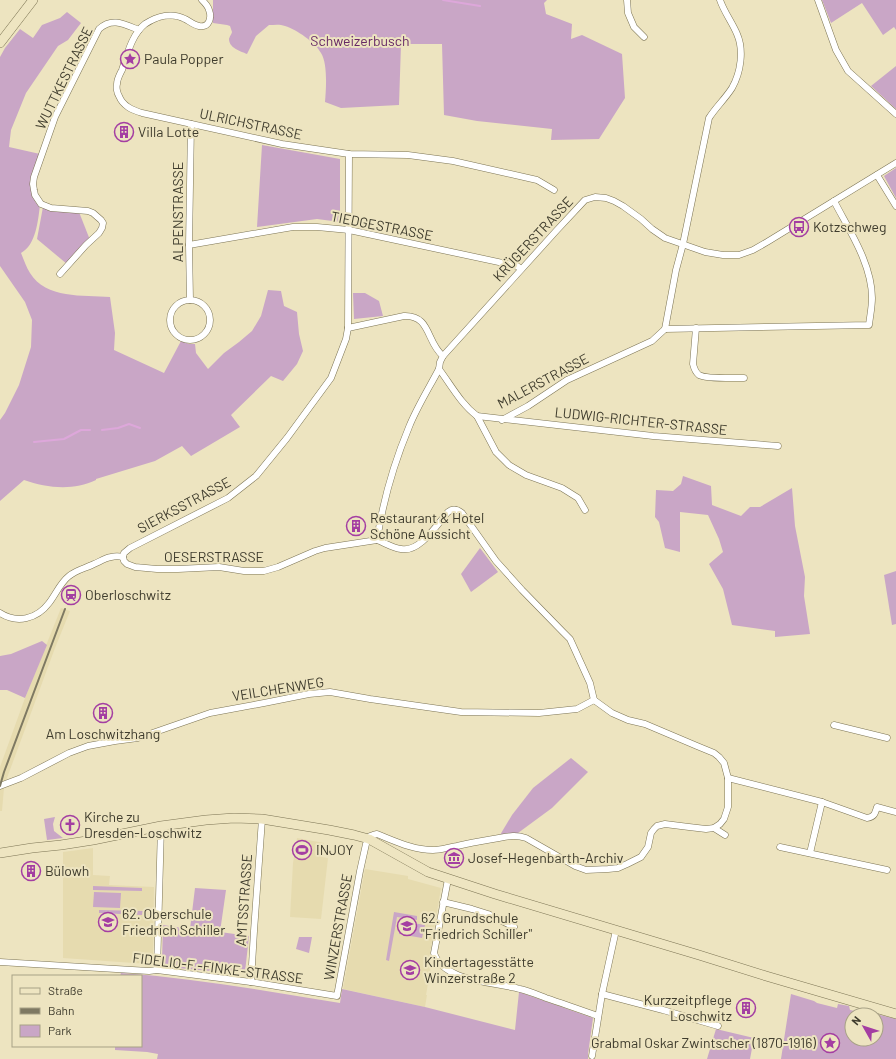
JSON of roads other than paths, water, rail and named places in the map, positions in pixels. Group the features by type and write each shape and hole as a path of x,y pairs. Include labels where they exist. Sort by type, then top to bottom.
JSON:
{"main road":[{"path":"0,43 34,0"},
{"path":"0,853 93,840 161,826 234,818 262,819 329,830 369,839 428,872 448,879 781,981 896,1014"}],"street":[{"name":"ULRICHSTRASSE","path":"202,0 209,10 211,17 208,24 204,26 198,26 183,18 168,15 152,20 139,30 129,50 117,84 118,95 123,103 132,110 282,144 349,154 408,155 453,161 538,180 554,190"},
{"path":"627,0 628,13 634,27 644,36"},
{"path":"720,0 737,33 741,56 740,67 732,87 709,118 683,244 676,270 665,329 869,326 872,298 868,274 862,254 834,201"},
{"path":"818,0 836,50 848,71 896,114"},
{"name":"WUTTKESTRASSE","path":"60,274 99,233 103,223 93,213 88,211 51,208 41,204 34,190 34,177 55,117 99,30 108,23 113,22 139,30"},
{"name":"ALPENSTRASSE","path":"190,300 189,245 191,124"},
{"path":"349,154 349,230"},
{"name":"KRÜGERSTRASSE","path":"377,540 382,511 389,486 409,427 439,369 443,356 585,200 595,197 606,198 623,206 666,238 711,253 739,255 762,245 896,163"},
{"path":"877,175 896,206"},
{"name":"TIEDGESTRASSE","path":"189,245 293,227 317,227 349,230 517,266 521,269"},
{"name":"SIERKSSTRASSE","path":"123,557 124,553 130,548 234,495 256,476 287,438 331,378 346,339 348,328 349,230"},
{"path":"190,300 197,301 205,306 209,312 210,322 208,329 204,334 199,338 189,341 176,335 170,326 169,320 172,309 177,304 190,300"},
{"path":"348,328 404,316 416,317 423,323 437,352 443,356"},
{"path":"696,328 693,364 694,369 700,375 707,377 744,378"},
{"name":"MALERSTRASSE","path":"477,416 502,420 528,406 567,380 652,341 665,329"},
{"path":"439,369 463,402 477,416 496,452 509,465 526,475 562,488 578,498 585,510"},
{"name":"LUDWIG-RICHTER-STRASSE","path":"502,420 653,436 778,446"},
{"path":"377,540 400,549 410,549 420,544 451,509 456,509 462,513 496,561 570,640 590,683 594,700 608,710 628,720 645,724 714,753 720,757 724,763 728,778 728,807 724,819 714,828"},
{"name":"OESERSTRASSE","path":"123,557 127,564 135,567 157,569 219,567 244,571 264,571 320,550 377,540"},
{"path":"0,613 16,619 35,615 44,609 50,602 62,582 69,575 111,557 123,557"},
{"name":"VEILCHENWEG","path":"0,786 22,778 69,753 88,746 138,738 210,713 309,694 330,692 461,712 539,713 577,708 594,700"},
{"path":"834,725 887,738"},
{"path":"728,778 822,802 867,818 874,816 877,808 896,812"},
{"path":"810,853 822,802"},
{"name":"AMTSSTRASSE","path":"251,982 262,819"},
{"path":"369,839 373,834 377,834 414,848 423,850 440,850 458,845 510,836 519,836 526,838 575,866 586,870 597,870 618,868 640,857 648,847 651,833 657,826 665,824 714,828 726,835"},
{"path":"157,970 161,826"},
{"name":"WINZERSTRASSE","path":"337,996 360,871 366,844 369,839"},
{"path":"780,847 887,870"},
{"path":"448,879 434,953 438,962 470,979 520,989 598,1016"},
{"path":"443,902 488,914 514,927"},
{"path":"592,1056 602,994 616,930"},
{"name":"FIDELIO-F.-FINKE-STRASSE","path":"0,962 149,971 157,970 251,982 337,996"},
{"path":"602,994 718,1026"}],"waterway":[{"path":"443,0 480,6"},
{"path":"102,430 118,428 129,424 140,428"},
{"path":"34,442 64,439 81,430 90,430"}],"railway":[{"path":"0,786 65,609"}],"place":[{"name":"Paula Popper","path":"130,59"},
{"name":"Villa Lotte","path":"124,132"},
{"name":"Kotzschweg","path":"799,227"},
{"name":"Restaurant & Hotel Schöne Aussicht","path":"356,526"},
{"name":"Oberloschwitz","path":"71,595"},
{"name":"Am Loschwitzhang","path":"103,713"},
{"name":"Kirche zu Dresden-Loschwitz","path":"70,825"},
{"name":"INJOY","path":"302,850"},
{"name":"Josef-Hegenbarth-Archiv","path":"454,858"},
{"name":"Bülowh","path":"31,871"},
{"name":"62. Oberschule Friedrich Schiller","path":"108,922"},
{"name":"62. Grundschule \"Friedrich Schiller\"","path":"407,926"},
{"name":"Kindertagesstätte Winzerstraße 2","path":"410,970"},
{"name":"Kurzzeitpflege Loschwitz","path":"746,1008"},
{"name":"Grabmal Oskar Zwintscher (1870-1916)","path":"830,1043"}],"park label":[{"name":"Schweizerbusch","path":"360,41"}]}
